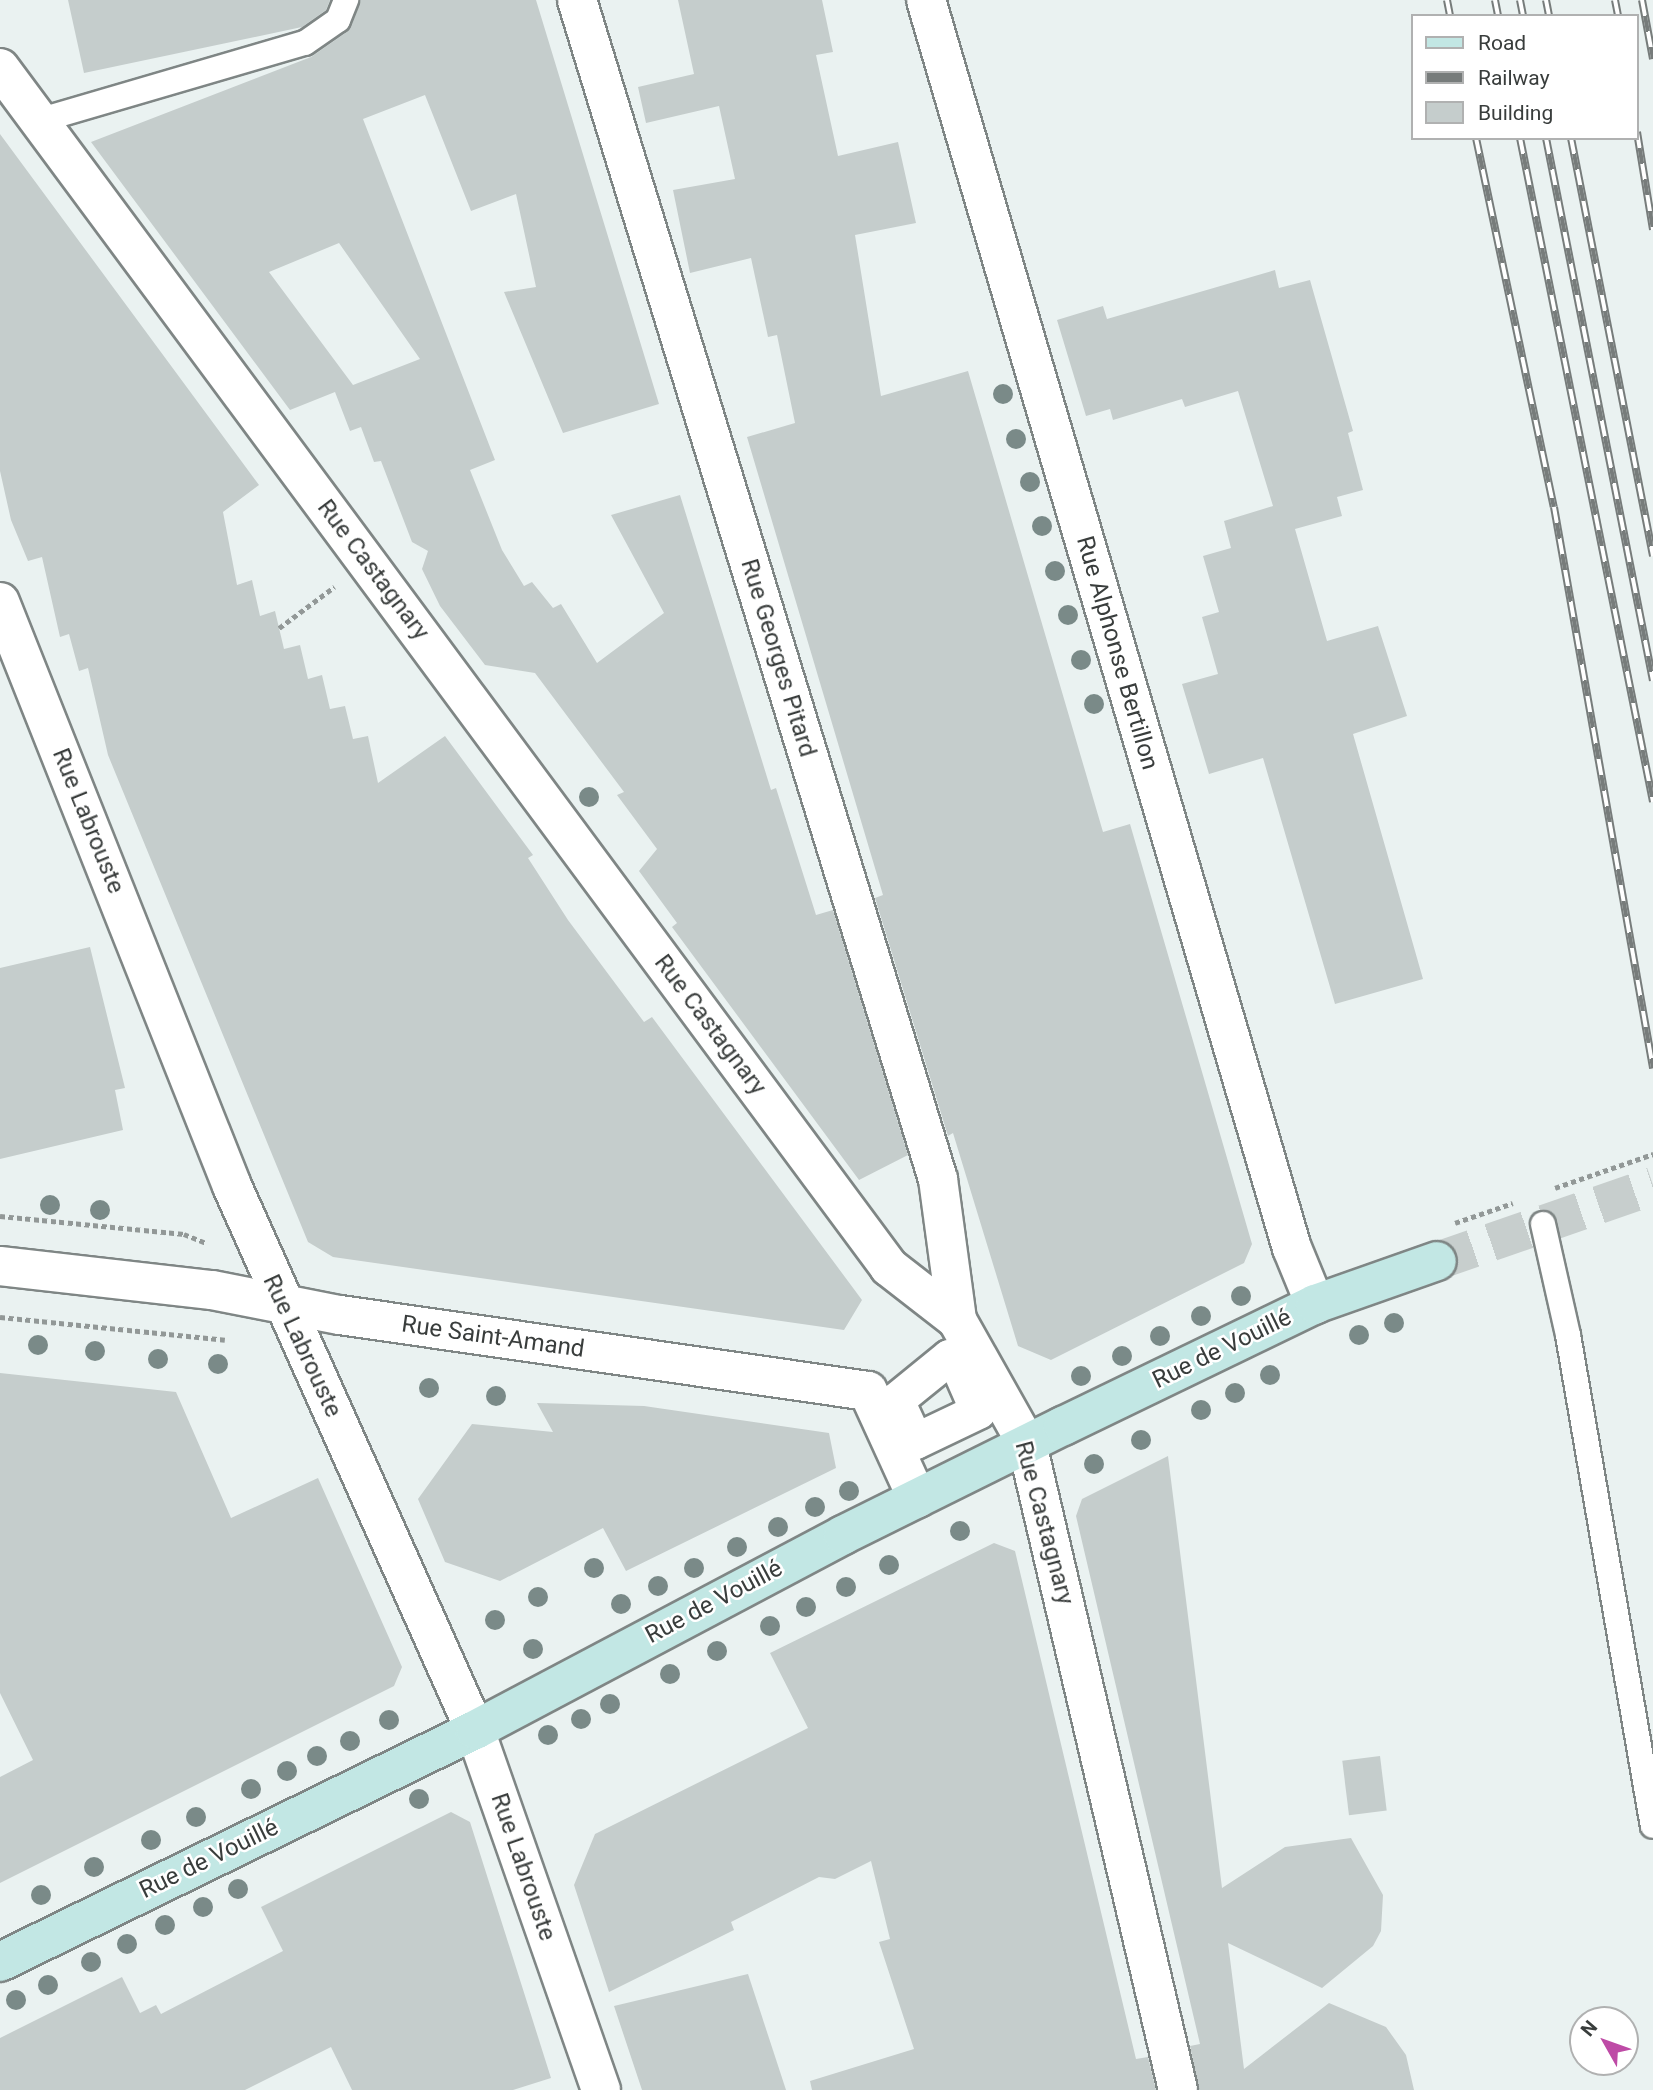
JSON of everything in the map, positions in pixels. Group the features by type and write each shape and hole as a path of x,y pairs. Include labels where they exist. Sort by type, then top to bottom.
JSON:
{"main road":[{"name":"Rue de Vouillé","path":"0,1962 475,1730 918,1498 1027,1444 1315,1304 1437,1261"}],"street":[{"name":"Rue Georges Pitard","path":"577,0 938,1179 957,1320"},
{"name":"Rue Alphonse Bertillon","path":"926,0 1288,1234 1315,1304"},
{"name":"Rue Castagnary","path":"0,68 890,1267 957,1320 1027,1444 1178,2090"},
{"name":"Rue Labrouste","path":"0,602 232,1186 475,1730 601,2090"},
{"name":"Rue Saint-Amand","path":"0,1266 212,1290 286,1304 868,1391 918,1498"}],"lane":[{"path":"41,120 305,43 338,20 346,0"},
{"path":"1543,1224 1568,1335 1653,1826"}],"path":[{"path":"279,628 341,583"}],"building":[{"path":"68,0 330,0 326,10 302,27 84,73"},
{"path":"361,0 536,0 659,404 563,433 504,292 536,287 516,194 471,211 425,95 363,119 495,460 470,470 502,550 524,586 532,582 553,608 561,604 597,663 664,613 611,515 680,495 771,790 776,788 816,915 833,910 908,1155 859,1180 672,927 677,923 639,871 657,849 617,795 624,792 535,673 485,665 440,606 422,569 428,551 412,542 381,461 374,462 361,427 350,431 335,392 290,410 91,142 311,57 347,32","holes":["339,243 420,359 353,385 269,272"]},
{"path":"678,0 822,0 833,52 816,55 838,156 898,142 916,223 855,235 881,396 968,371 1103,832 1130,824 1252,1244 1244,1263 1051,1360 1018,1346 953,1133 948,1136 875,898 883,895 747,437 795,423 777,335 768,337 751,258 690,273 673,190 735,179 719,106 646,123 638,87 694,74"},
{"path":"0,134 259,485 223,512 237,585 252,580 260,616 275,611 284,649 300,645 308,679 322,675 330,709 345,706 353,739 368,736 378,783 445,736 533,855 528,858 568,920 644,1022 652,1017 862,1300 844,1330 333,1257 308,1242 108,755 88,668 79,671 69,634 60,637 42,557 28,561 11,520 0,471"},
{"path":"1275,270 1279,288 1310,280 1353,431 1348,433 1363,490 1337,497 1342,516 1295,529 1327,641 1378,626 1407,716 1353,734 1423,979 1335,1004 1263,758 1209,774 1182,684 1218,674 1202,617 1219,612 1203,556 1231,548 1224,521 1273,506 1238,391 1185,407 1182,399 1113,420 1110,409 1086,416 1057,320 1103,306 1107,319"},
{"path":"90,947 125,1088 115,1090 123,1130 0,1159 0,968"},
{"path":"0,1373 176,1392 231,1518 318,1478 402,1667 394,1686 0,1883 0,1777 33,1760 0,1693"},
{"path":"537,1403 644,1406 829,1433 836,1468 626,1571 603,1528 500,1581 445,1562 418,1499 472,1424 553,1432"},
{"path":"1168,1456 1222,1888 1285,1847 1351,1838 1383,1895 1381,1931 1373,1946 1322,1988 1228,1943 1244,2069 1329,2003 1386,2027 1406,2055 1414,2090 1199,2090 1190,2046 1200,2044 1076,1516 1082,1499"},
{"path":"994,1543 1015,1551 1136,2059 1148,2057 1156,2090 812,2090 810,2081 914,2049 879,1942 890,1939 871,1861 835,1879 819,1877 731,1922 734,1930 609,1992 574,1885 595,1834 808,1728 770,1653"},
{"path":"1380,1756 1387,1811 1349,1815 1342,1761"},
{"path":"451,1812 470,1822 551,2078 513,2090 352,2090 331,2047 245,2090 0,2090 0,2038 122,1977 140,2013 156,2005 161,2014 283,1951 261,1907"},
{"path":"748,1974 786,2090 642,2090 614,2006"}],"tunnel":[{"path":"1437,1261 1653,1186"}],"railway":[{"path":"1447,0 1450,14"},
{"path":"1495,0 1498,14"},
{"path":"1520,0 1523,14"},
{"path":"1546,0 1549,14"},
{"path":"1615,0 1618,14"},
{"path":"1642,0 1653,59"},
{"path":"1476,140 1554,507 1653,1068"},
{"path":"1520,140 1653,802"},
{"path":"1546,140 1653,681"},
{"path":"1571,140 1653,556"},
{"path":"1638,140 1653,230"}]}
